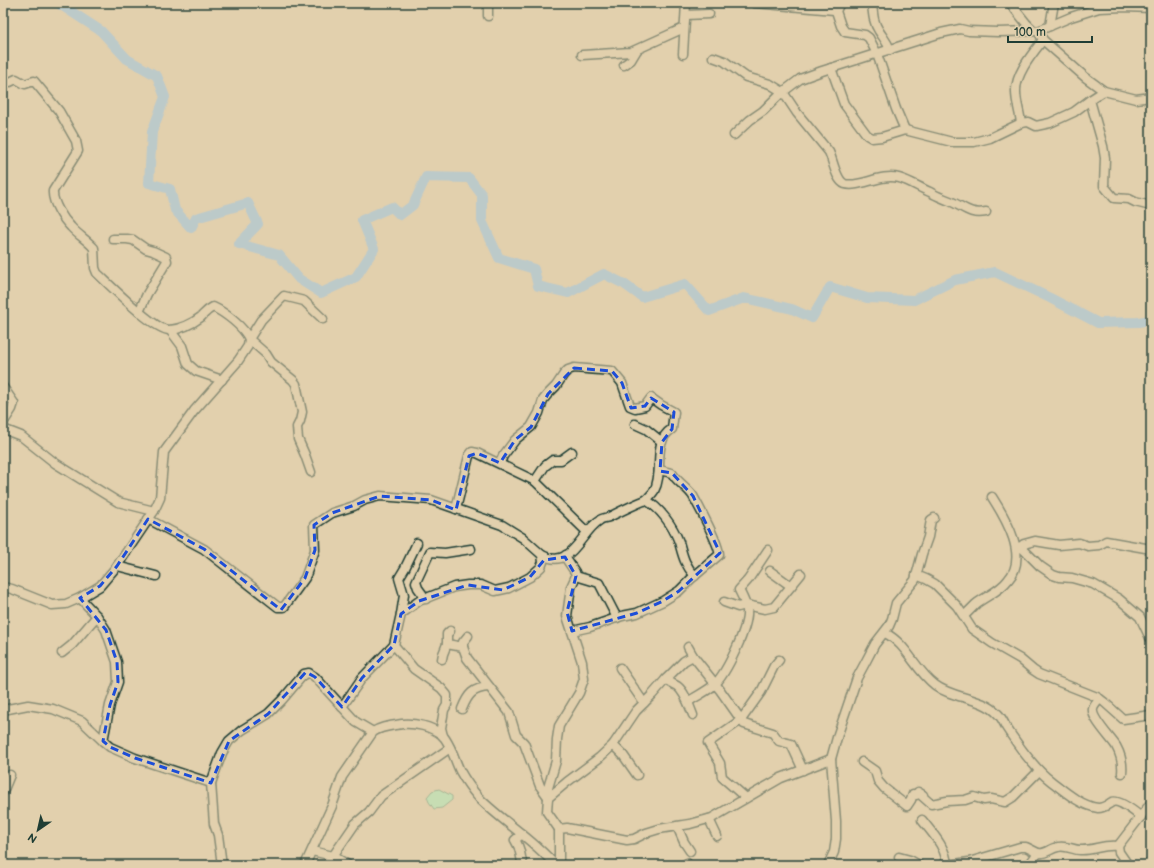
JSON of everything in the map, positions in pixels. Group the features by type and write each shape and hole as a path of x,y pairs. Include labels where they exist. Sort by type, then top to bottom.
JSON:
{"street":[{"path":"488,3 488,16"},
{"path":"683,54 686,3"},
{"path":"754,3 836,11"},
{"path":"840,3 836,11 841,26 849,33 865,35 868,37 877,54 905,130"},
{"path":"872,3 873,16 879,31 886,39 890,50"},
{"path":"1010,3 1026,23 1036,31 1043,40 1093,84 1104,91 1136,99 1151,96"},
{"path":"1050,26 1054,3"},
{"path":"734,135 800,79 941,33 960,29 969,31 998,32 1036,31 1099,8 1125,6 1151,8"},
{"path":"686,15 709,14"},
{"path":"582,55 621,53 637,50 653,41 684,28"},
{"path":"1021,123 1016,93 1017,85 1023,67 1043,40"},
{"path":"624,65 631,60 637,50"},
{"path":"713,57 724,61 746,77 770,84 783,92 796,113 829,152 838,177 845,184 855,184 888,177 900,178 949,200 969,212 979,214 986,212"},
{"path":"831,68 844,104 867,135 872,138 882,137 905,130 952,142 980,142 1021,123 1028,122 1036,126 1050,124 1074,112 1104,91"},
{"path":"3,81 10,82 16,79 25,84 34,81 55,105 76,141 78,151 53,191 54,202 70,226 94,248 95,268 97,273 139,312 163,330 170,330 188,325 201,317 208,309 213,307 218,309 240,327 259,349 266,354 271,362 296,384 302,412 297,427 298,439 311,472"},
{"path":"1090,100 1105,158 1104,186 1114,198 1129,199 1151,206"},
{"path":"113,239 132,240 146,249 153,250 166,257 164,266 147,294 139,312"},
{"path":"3,587 12,589 52,605 66,604 80,598 100,586 118,566 154,511 160,498 164,452 194,411 202,404 238,360 248,346 250,339 261,320 284,296 304,301 323,319"},
{"path":"170,330 182,346 188,364 196,371 222,380"},
{"path":"148,519 204,549 278,607 284,607 305,578 315,550 314,525 328,516 365,500 385,496 431,500 502,525 523,538 542,555 550,559 560,558 576,548 587,532 600,520 646,500 654,490 659,470 659,456 662,442 666,433 672,429 674,412 651,398 645,406 630,406 620,379 612,371 580,367 574,368 568,370 564,374 556,386 543,400 540,413 531,427 515,440 503,456 500,463"},
{"path":"3,387 14,403 3,423"},
{"path":"635,424 646,429 662,442"},
{"path":"3,429 21,436 55,462 118,502 154,511"},
{"path":"456,509 469,456 472,452 500,463 535,481 587,532"},
{"path":"535,481 545,466 554,460 561,460 572,452"},
{"path":"572,630 595,626 617,618 641,612 663,601 680,591 686,582 719,555 720,550 715,542 712,531 693,496 672,473 659,470"},
{"path":"992,497 1004,516 1018,547 1053,575 1059,578 1072,578 1093,584 1119,599 1140,617 1151,640"},
{"path":"646,500 656,506 672,528 679,542 680,551 690,571 695,576"},
{"path":"828,865 834,852 836,839 831,759 840,726 857,678 875,644 885,633 892,619 896,602 915,580 928,537 931,520 934,518"},
{"path":"1018,547 1035,541 1059,545 1078,543 1088,546 1099,545 1106,541 1151,549"},
{"path":"342,707 362,678 394,645 404,595 399,578 406,568 417,543"},
{"path":"965,615 975,605 1002,587 1009,580 1015,567 1018,547"},
{"path":"426,599 418,588 416,582 430,552 471,549"},
{"path":"688,702 705,692 714,684 726,668 742,634 746,619 746,605 739,590 748,580 768,550"},
{"path":"401,614 409,607 454,587 481,585 495,591 509,588 530,577 541,567 544,562 542,555"},
{"path":"559,865 559,829 547,812 548,788 556,761 559,726 579,693 584,679 582,662 567,612 571,588 576,576 567,560 566,555"},
{"path":"118,566 156,576"},
{"path":"770,571 791,586"},
{"path":"724,602 734,607 746,605 770,609 774,607 801,574"},
{"path":"916,575 935,584 965,615 972,629 992,643 1020,659 1033,670 1100,699 1123,719 1151,714"},
{"path":"576,576 598,583 617,618"},
{"path":"80,598 97,616 106,630 117,662 118,682 110,705 103,741"},
{"path":"62,653 72,645 97,616"},
{"path":"442,659 442,654 448,644 447,634 450,631"},
{"path":"885,633 901,645 922,672 937,686 987,706 999,714 1006,727 1039,771 1050,781 1082,803 1104,808 1113,802 1118,802 1141,817"},
{"path":"468,636 463,642 463,647 467,658 509,712 516,735 524,743 540,786 548,798"},
{"path":"448,644 463,647"},
{"path":"394,645 414,669 441,688 446,695 447,705 444,710 441,728 442,736 450,748 460,771 468,784 479,798 545,853 555,865"},
{"path":"688,647 692,656 741,720 746,725 774,733 779,741 791,744 803,770"},
{"path":"548,798 600,758 613,746 636,711 684,661 692,656"},
{"path":"746,798 722,777 720,763 708,743 741,720 761,692 774,666 779,660"},
{"path":"620,668 644,703"},
{"path":"222,865 218,835 214,824 210,783 222,753 229,741 242,730 268,714 304,674 309,673 315,677 356,722 373,732"},
{"path":"666,679 682,692 688,702 692,715"},
{"path":"462,709 474,690 480,687 490,687"},
{"path":"1100,699 1092,710 1093,714 1098,723 1106,731 1117,747 1123,764 1122,774"},
{"path":"3,710 28,705 53,710 82,721 110,747 135,758 210,783"},
{"path":"305,865 332,806 342,777 373,732 384,726 410,724 421,725 442,736"},
{"path":"613,746 623,755 637,775"},
{"path":"333,856 355,824 369,812 381,796 450,748"},
{"path":"559,829 567,828 627,840 634,839 659,829 709,819 781,778 831,759"},
{"path":"862,762 875,772 878,781 884,788 907,806 913,794 916,795 918,792 923,795 923,799 931,804 965,800 974,797 984,800 991,798 1005,802 1013,797 1039,771"},
{"path":"3,792 10,775"},
{"path":"1128,865 1119,852 1118,846 1151,803"},
{"path":"709,819 717,836"},
{"path":"922,820 941,844 945,852 947,865 966,863 1020,846 1043,854 1060,846 1081,850 1106,845 1118,846"},
{"path":"677,826 690,851"},
{"path":"522,834 515,840 520,848 523,865"},
{"path":"312,851 333,856 348,865"},
{"path":"1029,865 1038,853"},
{"path":"899,857 910,860 919,865"}],"highlighted area":[{"path":"574,368 612,371 622,383 631,408 645,406 651,398 674,412 672,429 662,442 660,471 672,473 693,496 720,553 679,591 663,601 637,613 572,631 567,612 576,576 565,557 544,560 530,577 503,590 468,585 419,601 401,614 394,645 362,678 342,707 315,677 306,672 268,714 229,741 211,783 135,758 110,747 103,741 110,705 118,682 117,662 106,630 80,598 100,586 117,566 148,519 204,549 281,610 305,578 315,550 314,525 332,513 380,496 431,500 456,510 469,456 477,453 500,463 515,440 531,427 548,394"}],"green space":[{"path":"439,789 452,796 452,800 442,808 434,809 427,797 432,791"}],"waterway":[{"path":"58,3 101,31 127,59 157,76 165,97 152,132 149,183 170,189 175,210 191,228 196,218 248,203 258,224 239,244 279,255 299,279 321,293 356,277 374,249 362,220 392,207 400,215 413,205 426,177 469,178 482,195 482,221 499,258 534,269 538,286 568,293 604,274 624,284 642,297 685,284 709,311 744,298 792,309 812,318 830,287 867,298 914,300 955,280 995,272 1098,323 1138,322 1151,320"}]}
